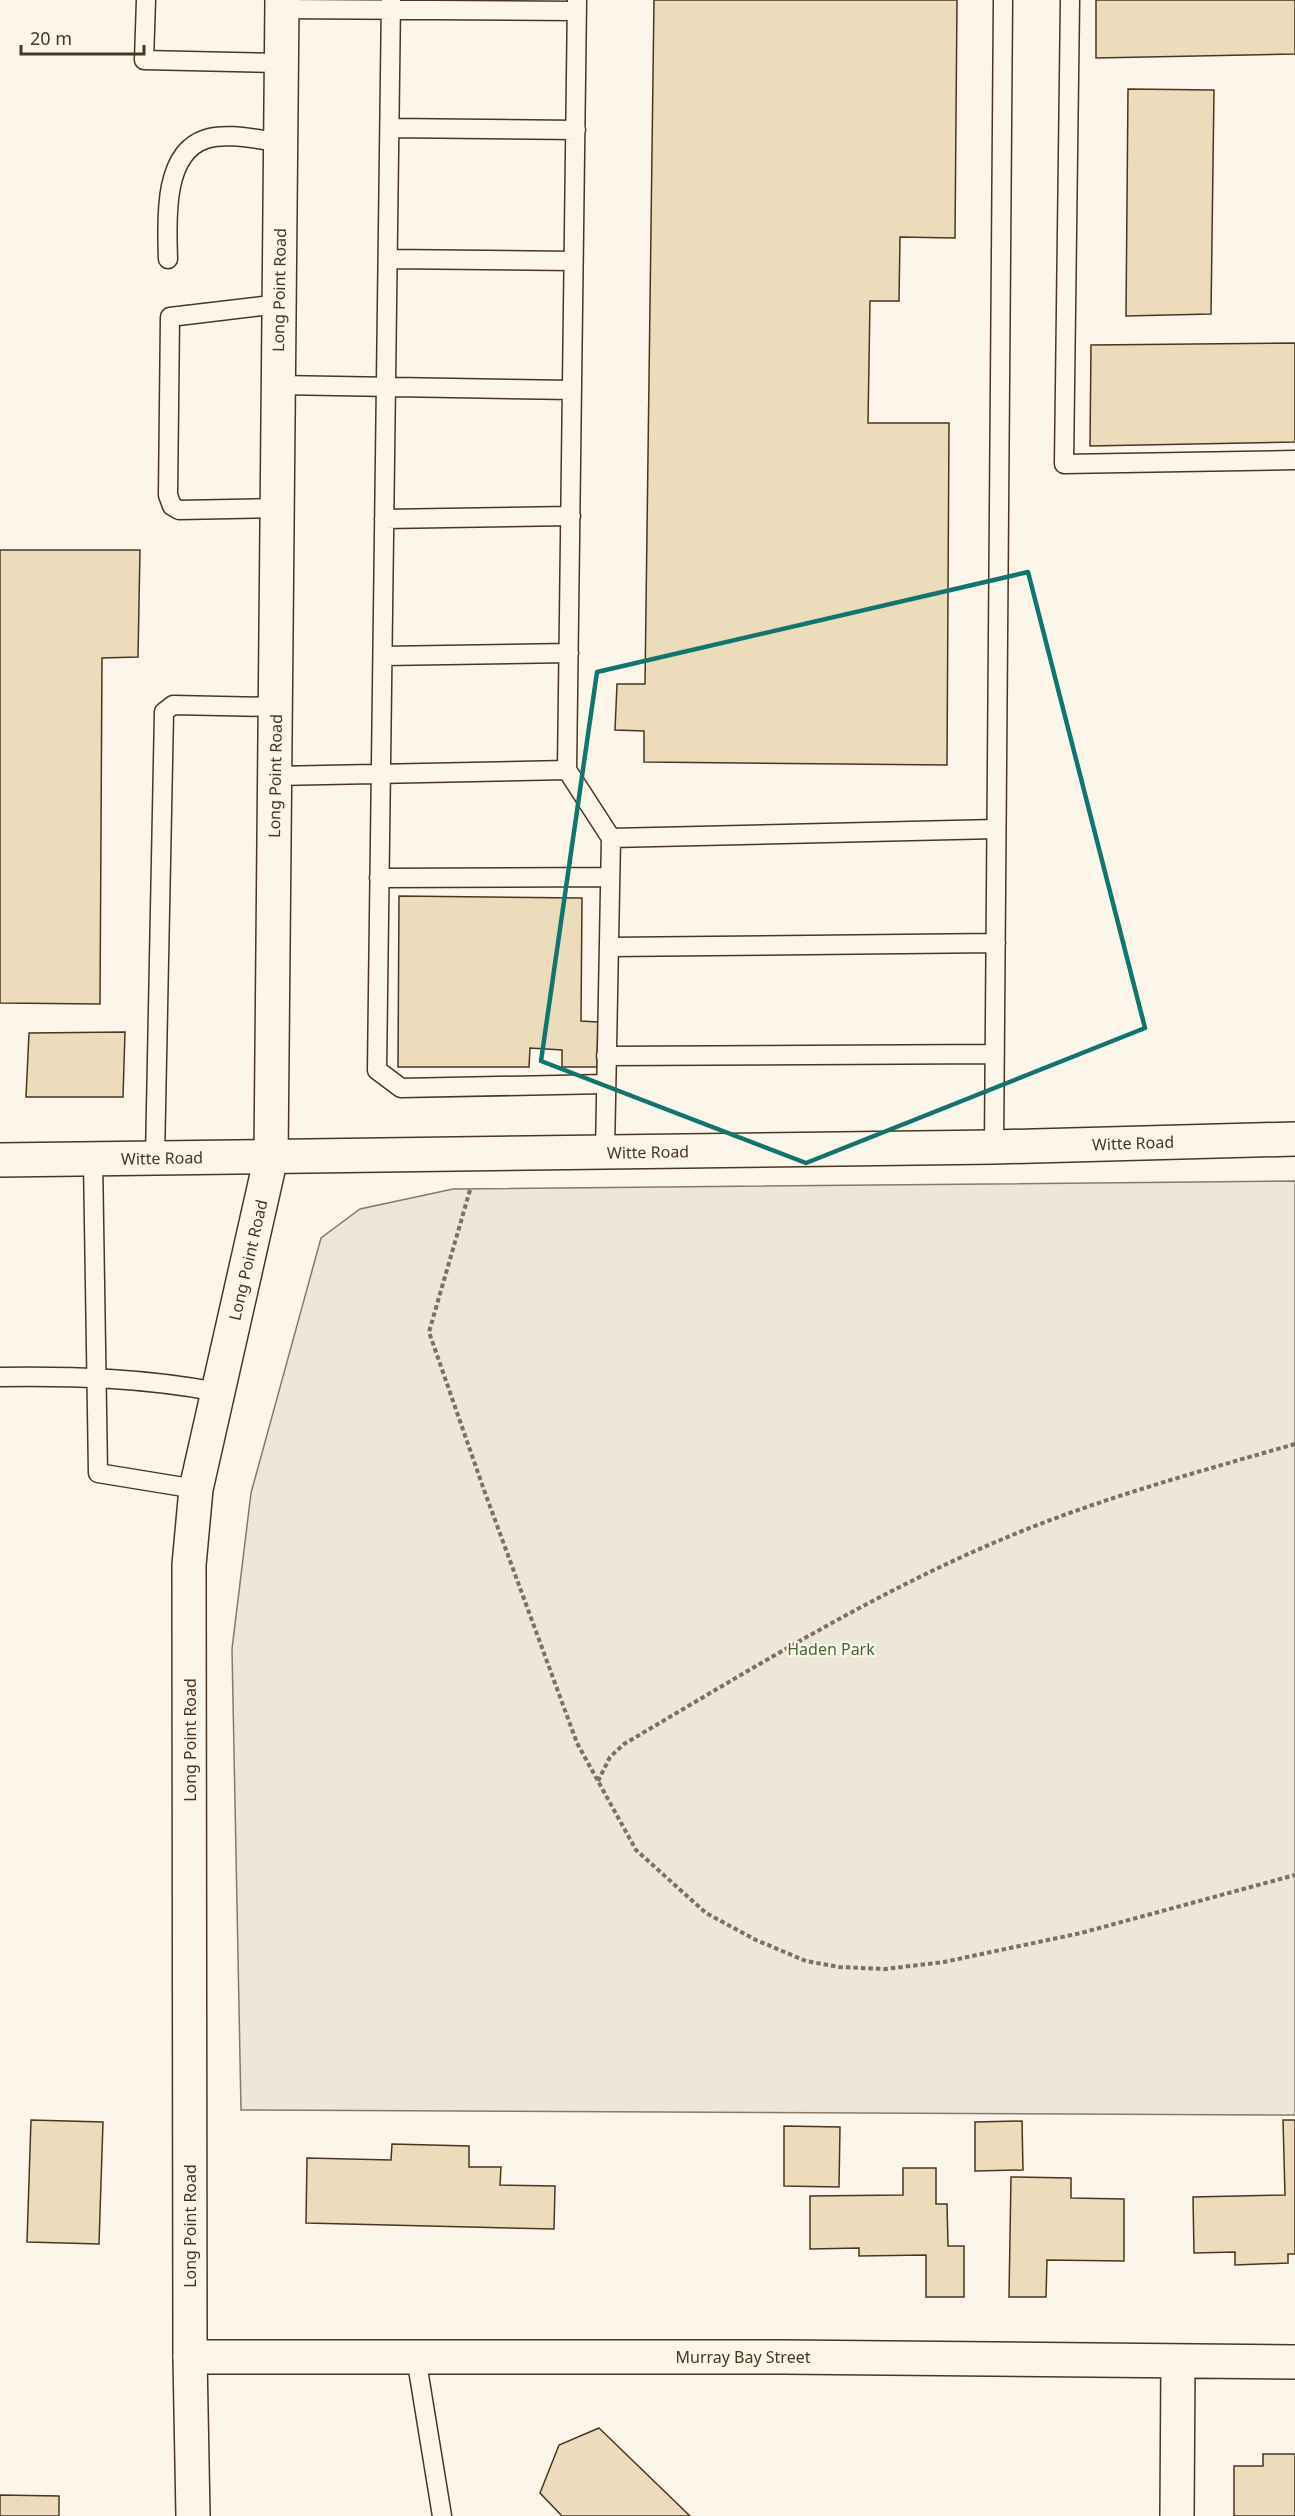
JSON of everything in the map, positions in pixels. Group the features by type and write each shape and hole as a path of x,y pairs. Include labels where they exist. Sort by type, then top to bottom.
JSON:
{"street":[{"name":"Long Point Road","path":"193,2516 190,2357 189,1565 196,1489 271,1157 282,4"},
{"name":"Witte Road","path":"0,1160 994,1147 1295,1139"},
{"name":"Murray Bay Street","path":"190,2357 784,2357 1295,2362"},
{"path":"1177,2516 1178,2362"}],"lane":[{"path":"146,0 144,60 281,63"},
{"path":"994,1147 1003,0"},
{"path":"1070,0 1064,464 1295,460"},
{"path":"282,4 577,5 567,770 611,838 605,1152"},
{"path":"391,5 377,1070 400,1088 606,1084"},
{"path":"390,128 576,130"},
{"path":"168,259 168,197 174,171 192,149 205,139 221,137 281,141"},
{"path":"388,259 573,261"},
{"path":"277,508 179,510 172,506 168,495 170,317 279,304"},
{"path":"278,385 572,390"},
{"path":"384,519 571,516"},
{"path":"383,656 569,653"},
{"path":"155,1158 164,712 173,705 275,708"},
{"path":"275,776 381,776 567,770"},
{"path":"611,838 996,829"},
{"path":"380,878 610,877"},
{"path":"609,947 996,943"},
{"path":"606,1056 995,1054"},
{"path":"93,1160 98,1473 196,1489"},
{"path":"0,1377 96,1376 173,1383 218,1392"},
{"path":"416,2357 442,2516"}],"path":[{"path":"480,1154 429,1332 573,1732 636,1850 706,1912 756,1940 806,1961 885,1969 944,1962 1081,1933 1295,1875"},
{"path":"598,1782 610,1758 624,1744 912,1581 997,1541 1092,1503 1295,1444"}],"highlighted area":[{"path":"1028,572 1145,1028 806,1163 541,1061 597,672"}],"green space":[{"name":"Haden Park","path":"1295,1181 1295,2115 241,2110 232,1649 251,1493 321,1238 360,1209 453,1189"}],"building":[{"path":"654,0 957,0 955,238 900,237 899,301 870,301 868,423 949,423 947,765 644,762 644,731 615,730 617,684 645,684"},
{"path":"1096,0 1295,0 1295,54 1096,58"},
{"path":"1128,89 1214,90 1211,314 1126,316"},
{"path":"1295,343 1295,442 1090,446 1091,345"},
{"path":"0,550 140,550 138,657 102,658 100,1004 0,1003"},
{"path":"399,896 582,898 581,1021 598,1022 597,1067 562,1067 562,1050 530,1048 529,1067 398,1067"},
{"path":"125,1032 123,1097 26,1097 29,1033"},
{"path":"31,2120 103,2122 99,2244 27,2242"},
{"path":"1283,2120 1295,2120 1295,2254 1288,2254 1288,2263 1235,2265 1235,2252 1194,2253 1193,2197 1285,2195"},
{"path":"1022,2121 1023,2170 975,2171 975,2122"},
{"path":"784,2126 840,2127 839,2187 784,2186"},
{"path":"392,2144 469,2146 469,2167 501,2167 500,2185 555,2186 554,2229 306,2223 307,2158 391,2160"},
{"path":"903,2168 936,2168 936,2204 947,2204 948,2246 964,2246 964,2297 926,2297 926,2255 859,2256 859,2248 810,2249 810,2196 903,2195"},
{"path":"1011,2177 1071,2178 1071,2198 1124,2199 1124,2261 1047,2260 1046,2297 1009,2297"},
{"path":"599,2428 690,2516 562,2516 540,2493 559,2445"},
{"path":"1263,2454 1295,2454 1295,2516 1234,2516 1234,2466 1263,2466"},
{"path":"0,2495 59,2496 59,2516 0,2516"}]}
